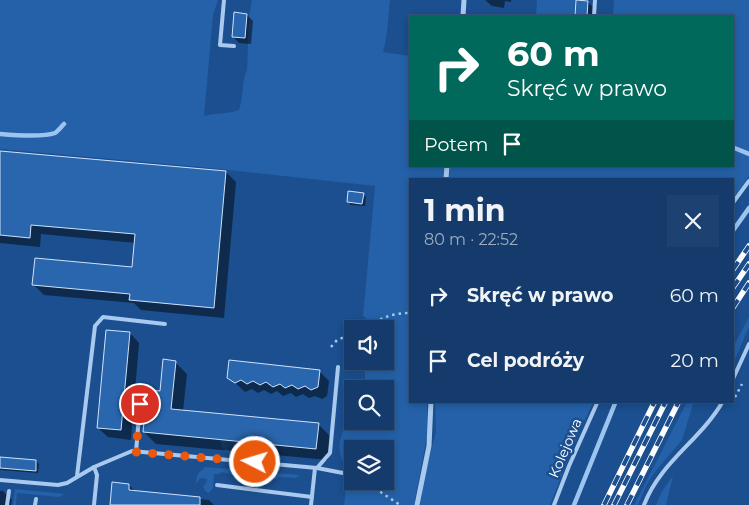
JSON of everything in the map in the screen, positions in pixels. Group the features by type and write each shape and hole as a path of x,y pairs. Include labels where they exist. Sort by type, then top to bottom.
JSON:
{"street":[{"path":"463,15 464,0"},
{"path":"417,505 429,446 431,403"}],"lane":[{"path":"224,0 220,45 234,46"},
{"path":"594,15 595,0"},
{"path":"734,201 749,181"},
{"path":"77,476 95,326 103,317 165,324"},
{"path":"734,378 749,344"},
{"path":"312,505 316,468 330,453 338,367"},
{"name":"Kolejowa","path":"554,505 597,403"},
{"path":"644,505 659,476 708,422 722,403"},
{"path":"136,452 140,404"},
{"path":"0,480 58,485 66,483 94,467 128,452 316,468 343,473"},
{"path":"94,467 97,475 94,505"},
{"path":"218,486 312,497"},
{"path":"7,505 9,491"},
{"path":"35,505 36,499"}],"path":[{"path":"378,320 390,315 409,313"},
{"path":"331,347 337,340 344,337"},
{"path":"378,490 400,505"}],"shaded area":[{"path":"0,0 218,0 213,15 204,116 239,110 247,70 249,17 252,0 390,0 383,52 409,56 409,167 445,167 444,178 409,178 409,403 427,403 428,431 414,505 344,505 346,490 394,490 394,440 344,440 344,463 339,445 344,427 344,430 394,430 394,380 365,380 365,370 394,370 394,320 368,320 363,316 375,186 200,167 0,149"},
{"path":"537,0 575,0 574,15 536,15"},
{"path":"614,0 749,0 749,176 734,198 734,178 449,178 450,167 734,167 734,15 613,15"},
{"path":"749,317 749,327 734,362 734,345"},
{"path":"435,403 593,403 580,430 550,505 420,505 425,474 436,432"},
{"path":"686,403 693,404 682,440 654,473 638,505 634,505"},
{"path":"220,440 243,442 243,445 234,453 228,453 222,448"},
{"path":"248,443 267,445 262,454 257,456 252,453"},
{"path":"205,467 300,475 296,478 278,477 277,479 264,480 254,476 249,478 242,477 244,474 233,475 222,472 214,474 213,488 209,493 205,491 203,486 206,484 207,479 200,478 196,483 198,474"},
{"path":"673,476 666,505 656,505 662,491"},
{"path":"15,489 65,494 59,497 17,493 16,505 13,505"}],"building":[{"path":"576,0 588,1 587,15 575,15"},
{"path":"234,12 247,14 245,38 232,37"},
{"path":"0,151 226,171 214,308 129,300 130,294 32,285 35,258 132,267 135,234 31,225 30,238 0,235"},
{"path":"348,191 364,193 362,204 347,202"},
{"path":"106,330 130,332 121,430 97,428"},
{"path":"163,359 176,361 171,409 319,423 316,449 143,432 147,390 160,391"},
{"path":"229,360 320,370 318,387 311,390 305,386 298,389 292,385 285,388 280,384 273,387 266,382 260,385 253,381 247,384 241,380 235,383 227,378"},
{"path":"0,457 36,460 36,471 0,468"},
{"path":"112,482 129,484 129,490 200,497 200,505 110,505"}],"waterway":[{"path":"0,134 50,134 55,133 64,124"},
{"path":"734,148 749,154"},
{"path":"734,229 749,208"},
{"path":"574,505 615,403"}],"railway":[{"path":"734,268 749,246"},
{"path":"734,286 749,264"},
{"path":"734,306 749,283"},
{"path":"604,505 654,403"},
{"path":"614,505 665,403"},
{"path":"627,505 678,403"}],"route":[{"path":"140,404 136,452 255,462"}]}
